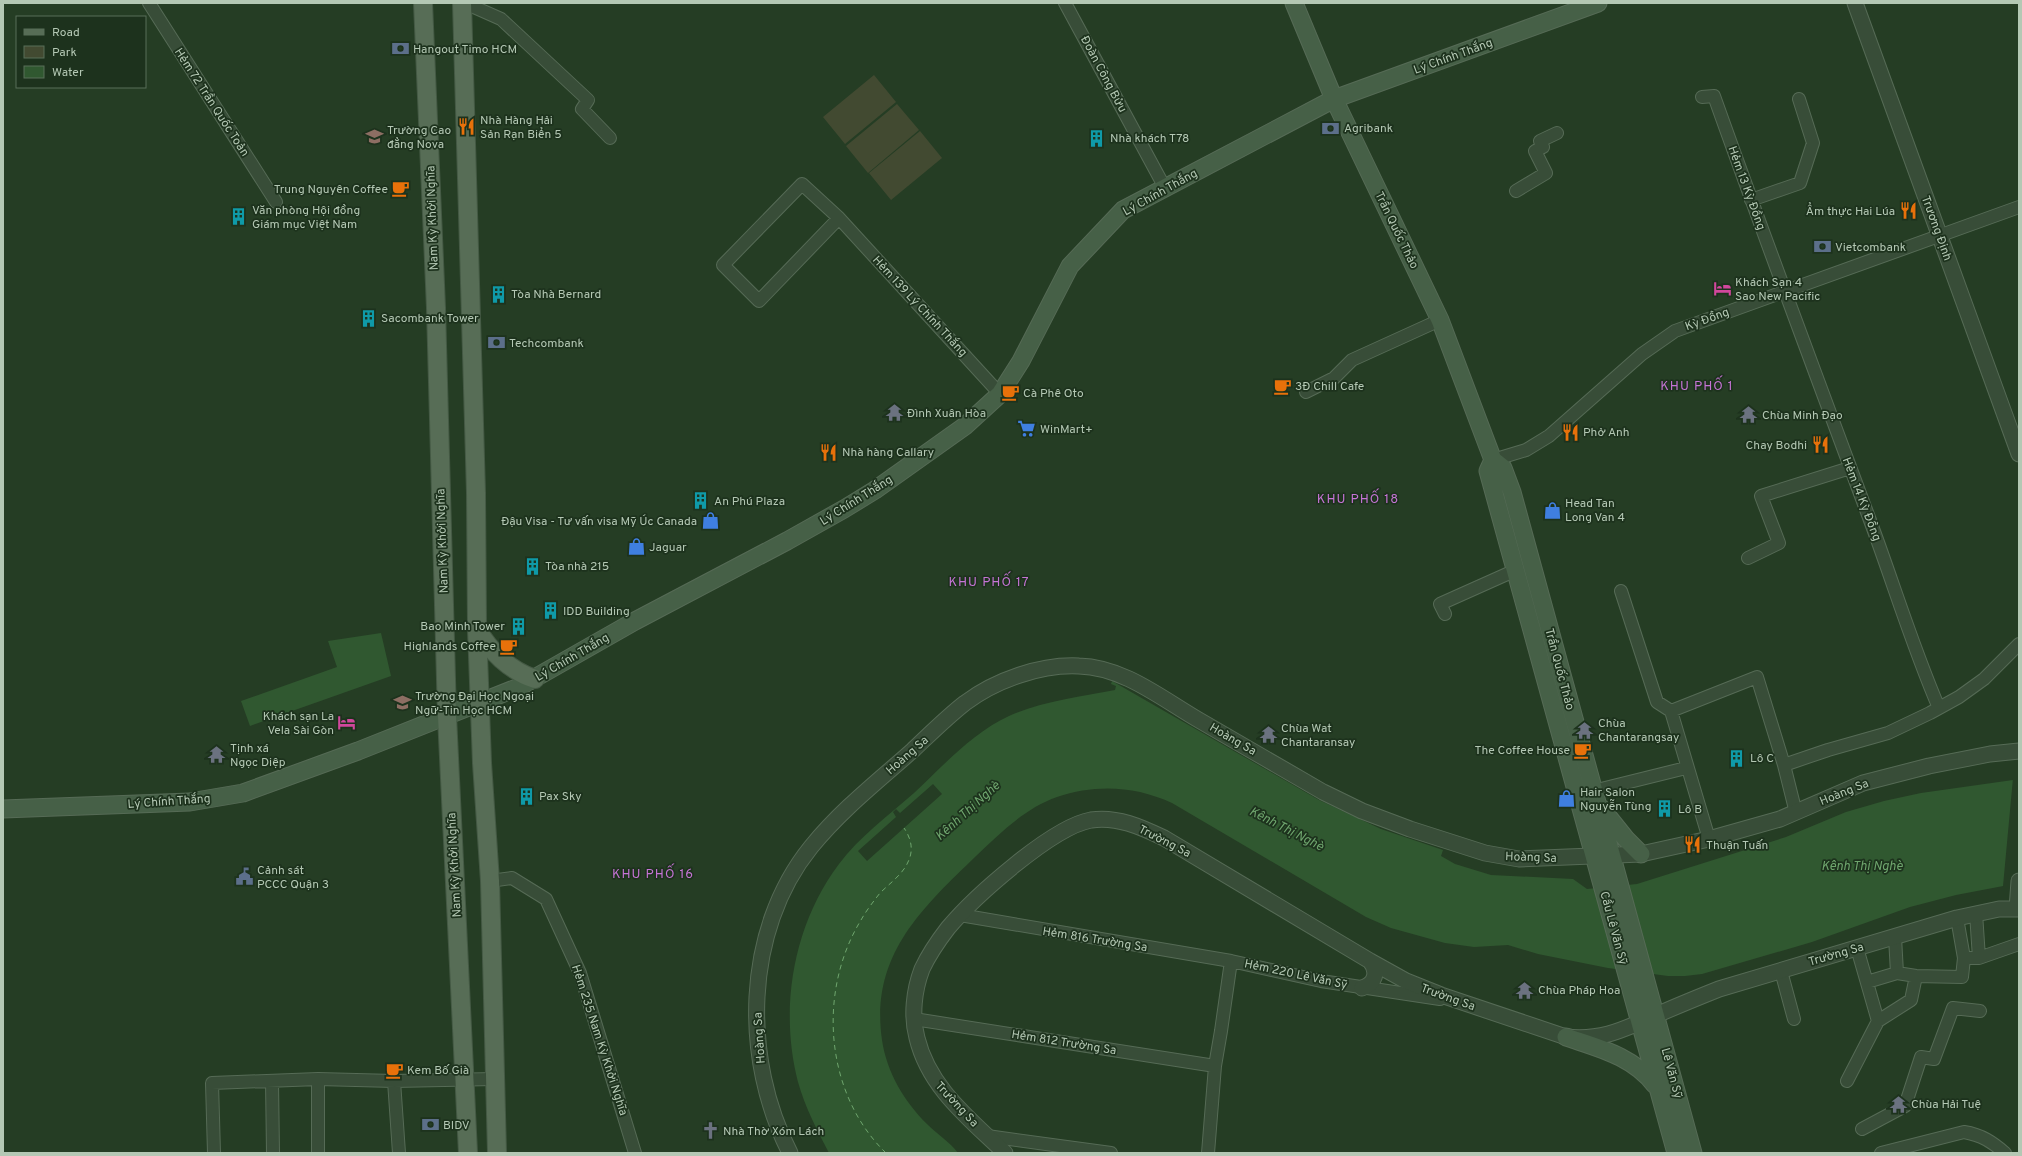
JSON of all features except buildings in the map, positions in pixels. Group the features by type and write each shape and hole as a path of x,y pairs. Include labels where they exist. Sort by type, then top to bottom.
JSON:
{"main road":[{"name":"Nam Kỳ Khởi Nghĩa","path":"423,3 436,308 447,716 468,1153"},
{"path":"462,3 476,493 477,629 482,763 490,881 497,1153"},
{"name":"Trần Quốc Thảo","path":"1294,3 1334,99 1440,320 1493,460 1503,468 1512,492 1619,882"},
{"name":"Lý Chính Thắng","path":"3,809 190,802 243,793 358,751 519,687 635,621 787,542 869,494 965,426 1000,394 1022,361 1070,266 1123,210 1334,99 1598,3"},
{"name":"Trần Quốc Thảo","path":"1493,460 1488,471 1602,882"},
{"path":"477,629 494,653 523,675 534,679"},
{"path":"1595,796 1619,831 1641,854"},
{"name":"Cầu Lê Văn Sỹ","path":"1602,882 1633,996"},
{"name":"Cầu Lê Văn Sỹ","path":"1619,882 1650,992"},
{"name":"Lê Văn Sỹ","path":"1650,992 1693,1153"},
{"name":"Lê Văn Sỹ","path":"1633,996 1676,1153"},
{"path":"1566,1037 1629,1061 1643,1072 1658,1088"}],"street":[{"name":"Hẻm 72 Trần Quốc Toản","path":"149,3 276,202"},
{"path":"465,3 501,19 588,100 582,109 610,138"},
{"name":"Đoàn Công Bửu","path":"1065,3 1165,188"},
{"name":"Trương Định","path":"1854,3 2019,454"},
{"name":"Hẻm 13 Kỳ Ðồng","path":"1702,97 1714,96 1784,291"},
{"path":"1752,200 1800,183 1813,143 1799,99"},
{"path":"1516,191 1546,173 1535,151 1543,147 1540,142 1556,133"},
{"name":"Hẻm 139 Lý Chính Thắng","path":"839,218 759,301 723,265 802,184 839,218 1000,394"},
{"name":"Kỳ Ðồng","path":"1493,460 1526,450 1549,436 1642,354 1675,331 2019,207"},
{"name":"Hẻm 14 Kỳ Ðồng","path":"1784,291 1894,584 1923,671 1940,708"},
{"path":"1306,392 1334,378 1352,360 1440,320"},
{"path":"1748,558 1779,543 1761,496 1850,468"},
{"path":"1445,614 1440,604 1516,570"},
{"path":"1621,590 1657,702 1670,711 1686,768 1709,839"},
{"path":"1784,765 1828,750 1888,733 1940,708 1984,679 2019,644"},
{"name":"Hoàng Sa","path":"790,1153 776,1122 764,1083 758,1047 757,1014 759,977 765,943 776,910 788,883 811,847 848,807 886,772 963,704 985,690 1023,674 1068,665 1082,666 1110,672 1152,691 1323,792 1362,811 1424,834 1502,856 1534,859 1641,854 1709,839 1796,813 1844,790 1893,774 1990,754 2019,751"},
{"path":"1670,711 1757,677 1784,765 1796,813"},
{"path":"1595,796 1686,768"},
{"name":"Trường Sa","path":"1005,1153 940,1089 930,1073 922,1055 914,1019 914,1002 922,970 939,940 960,915 1021,861 1057,834 1091,820 1116,820 1164,838 1406,981 1457,1001 1566,1037 1599,1037 1622,1031 1706,994 1781,970 1976,913 1999,909 2018,909"},
{"name":"Hẻm 235 Nam Kỳ Khởi Nghĩa","path":"490,881 512,878 546,899 580,973 635,1153"},
{"path":"2018,909 2019,884"},
{"path":"1976,913 1979,958"},
{"name":"Hẻm 816 Trường Sa","path":"960,915 1231,961"},
{"path":"1867,982 1897,972 1916,976 1962,977 1964,958 1957,918"},
{"path":"1895,937 1897,972"},
{"path":"1964,958 1979,958 2019,944"},
{"path":"1857,948 1878,1021"},
{"name":"Hẻm 220 Lê Văn Sỹ","path":"1208,1153 1215,1066 1222,1031 1231,961 1362,988 1457,1001"},
{"path":"1362,988 1370,984 1375,978 1375,970 1370,961"},
{"path":"1781,970 1794,1019"},
{"path":"1848,1081 1878,1021 1911,1000 1916,976"},
{"path":"1862,1129 1905,1106 1921,1057 1934,1059 1953,1008 1980,1011"},
{"name":"Hẻm 812 Trường Sa","path":"914,1019 1215,1066"},
{"path":"214,1153 212,1083 318,1079 394,1081 494,1079"},
{"path":"318,1079 318,1153"},
{"path":"272,1081 273,1153"},
{"path":"394,1081 399,1153"},
{"path":"1881,1153 1964,1132 1977,1134 1992,1142 2005,1153"},
{"path":"987,1136 1111,1153"}],"green space":[{"path":"874,75 896,102 845,144 823,117"},
{"path":"897,104 919,130 868,173 846,146"},
{"path":"920,131 942,158 891,200 869,173"}],"water":[{"path":"381,633 391,676 250,726 241,701 337,667 328,641"},
{"name":"Kênh Thị Nghè","path":"1112,681 1319,800 1381,829 1443,850 1441,856 1455,864 1491,875 1573,879 1587,889 1637,884 1786,837 1846,812 1884,801 1921,793 2019,780 2019,883 1956,895 1910,907 1812,942 1702,974 1668,976 1608,968 1538,954 1508,945 1474,947 1445,943 1391,928 1366,917 1172,803 1158,797 1130,790 1115,789 1086,790 1072,793 1045,802 1013,822 993,839 936,896 918,916 903,937 892,960 884,984 880,1010 882,1040 884,1052 892,1075 911,1106 931,1128 958,1153 829,1153 804,1100 798,1082 792,1054 790,1026 790,997 794,968 801,941 823,888 839,864 864,836 914,793 958,751 983,731 995,723 1022,711 1061,700 1115,690 1116,686 1111,684"}],"pier":[{"path":"2013,778 2019,778 2019,885 2003,886"},
{"path":"933,784 942,794 867,861 858,851 896,817 893,812 896,809 900,813"}],"ferry route":[{"path":"886,1153 866,1129 850,1102 840,1072 834,1041 833,1010 838,978 847,948 861,920 880,893 903,871 910,858 911,844 904,828"}],"place":[{"name":"Hangout Timo HCM","path":"400,49"},
{"name":"Nhà Hàng Hải Sản Rạn Biển 5","path":"467,127"},
{"name":"Agribank","path":"1331,128"},
{"name":"Trường Cao đẳng Nova","path":"374,137"},
{"name":"Nhà khách T78","path":"1097,138"},
{"name":"Trung Nguyên Coffee","path":"401,189"},
{"name":"Ẩm thực Hai Lúa","path":"1908,211"},
{"name":"Văn phòng Hội đồng Giám mục Việt Nam","path":"239,217"},
{"name":"Vietcombank","path":"1822,247"},
{"name":"Khách Sạn 4 Sao New Pacific","path":"1722,289"},
{"name":"Tòa Nhà Bernard","path":"498,294"},
{"name":"Sacombank Tower","path":"368,318"},
{"name":"Techcombank","path":"496,343"},
{"name":"3Đ Chill Cafe","path":"1282,386"},
{"name":"Cà Phê Oto","path":"1010,393"},
{"name":"Đình Xuân Hòa","path":"894,413"},
{"name":"Chùa Minh Đạo","path":"1749,415"},
{"name":"WinMart+","path":"1027,429"},
{"name":"Phở Anh","path":"1570,432"},
{"name":"Chay Bodhi","path":"1820,445"},
{"name":"Nhà hàng Callary","path":"829,452"},
{"name":"An Phú Plaza","path":"701,501"},
{"name":"Head Tan Long Van 4","path":"1552,510"},
{"name":"Đậu Visa - Tư vấn visa Mỹ Úc Canada","path":"710,521"},
{"name":"Jaguar","path":"636,547"},
{"name":"Tòa nhà 215","path":"532,566"},
{"name":"IDD Building","path":"550,611"},
{"name":"Bao Minh Tower","path":"518,626"},
{"name":"Highlands Coffee","path":"509,646"},
{"name":"Trường Đại Học Ngoại Ngữ-Tin Học HCM","path":"402,703"},
{"name":"Khách sạn La Vela Sài Gòn","path":"347,723"},
{"name":"Chùa Chantarangsay","path":"1585,730"},
{"name":"Chùa Wat Chantaransay","path":"1268,735"},
{"name":"The Coffee House","path":"1583,750"},
{"name":"Tịnh xá Ngọc Diệp","path":"217,755"},
{"name":"Lô C","path":"1737,758"},
{"name":"Pax Sky","path":"526,796"},
{"name":"Hair Salon Nguyễn Tùng","path":"1567,799"},
{"name":"Lô B","path":"1665,809"},
{"name":"Thuận Tuấn","path":"1693,845"},
{"name":"Cảnh sát PCCC Quận 3","path":"244,877"},
{"name":"Chùa Pháp Hoa","path":"1525,990"},
{"name":"Kem Bố Già","path":"394,1070"},
{"name":"Chùa Hải Tuệ","path":"1898,1104"},
{"name":"BIDV","path":"430,1125"},
{"name":"Nhà Thờ Xóm Lách","path":"710,1131"}],"district":[{"name":"KHU PHỐ 1","path":"1697,385"},
{"name":"KHU PHỐ 18","path":"1358,498"},
{"name":"KHU PHỐ 17","path":"989,581"},
{"name":"KHU PHỐ 16","path":"653,873"}]}
